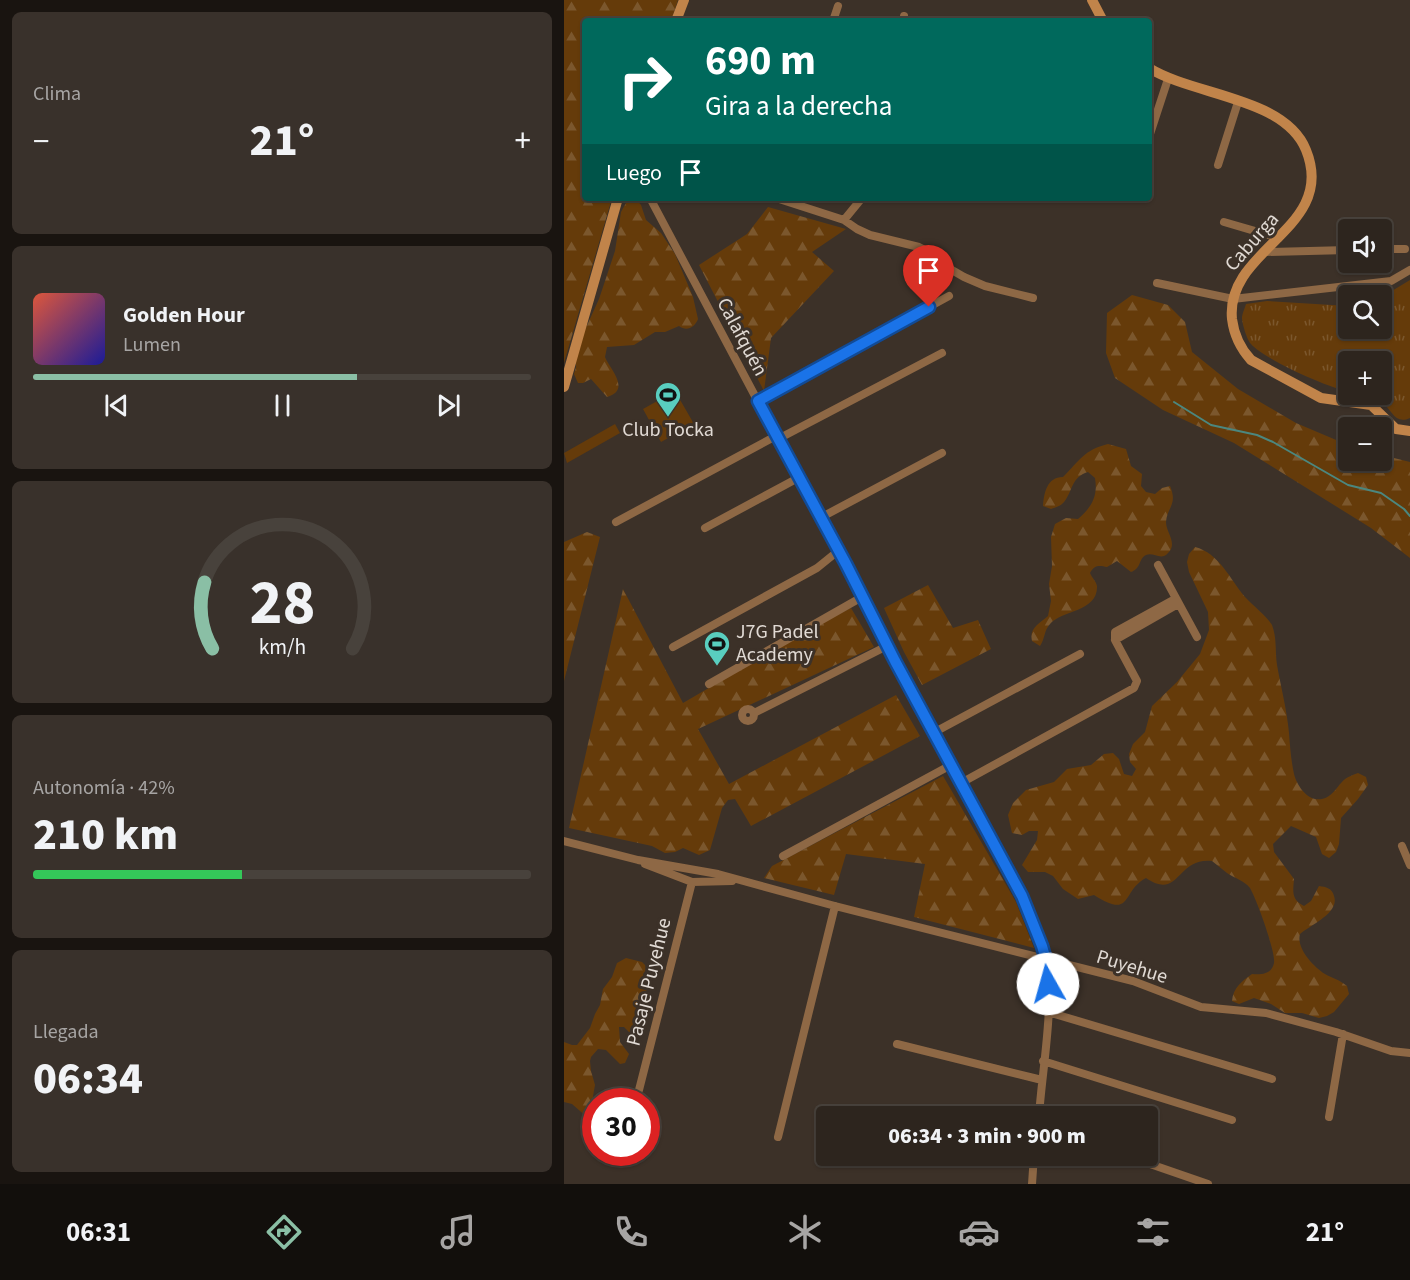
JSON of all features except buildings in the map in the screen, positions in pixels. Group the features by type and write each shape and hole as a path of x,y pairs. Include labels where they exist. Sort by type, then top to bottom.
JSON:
{"street":[{"path":"677,18 684,0"},
{"path":"1092,0 1101,18"},
{"path":"834,18 838,6"},
{"name":"Caburga","path":"1152,70 1168,79 1261,109 1282,119 1299,137 1309,159 1311,183 1301,213 1244,274 1233,299 1232,314 1238,342 1251,360 1321,398 1371,405 1396,429 1410,431"},
{"path":"1152,128 1168,79"},
{"path":"1218,165 1238,102"},
{"path":"564,387 617,201"},
{"name":"Calafquén","path":"652,201 1036,926 1046,960 1048,1012 1040,1106"},
{"path":"785,201 844,220 870,235 919,247 931,253 945,266 984,286 1033,298"},
{"path":"844,220 860,201"},
{"path":"1224,222 1279,238"},
{"path":"1392,249 1405,249"},
{"path":"1265,252 1338,250"},
{"path":"1157,283 1233,299 1391,281 1410,270"},
{"path":"758,401 949,296"},
{"path":"616,522 942,353"},
{"path":"820,518 942,453"},
{"path":"705,528 798,478"},
{"path":"673,647 817,568 838,551"},
{"path":"1158,565 1197,637"},
{"path":"709,684 862,597"},
{"path":"961,783 1136,686 1136,679 1115,640 1177,601"},
{"path":"754,713 887,646"},
{"path":"933,733 1080,654"},
{"path":"783,856 951,765"},
{"name":"Puyehue","path":"564,841 638,860 718,874 1146,985 1184,1003 1266,1014 1343,1034 1391,1051 1410,1053"},
{"path":"1402,846 1410,865"},
{"name":"Puyehue","path":"638,860 692,882 739,880"},
{"name":"Pasaje Puyehue","path":"640,1088 692,882"},
{"path":"778,1137 835,906"},
{"path":"1048,1012 1272,1079"},
{"path":"1329,1118 1343,1034"},
{"path":"897,1044 1042,1080"},
{"path":"1043,1061 1232,1120"},
{"path":"1032,1184 1033,1166"},
{"path":"1156,1166 1208,1184"}],"green space":[{"path":"564,0 678,0 672,18 582,18 582,201 611,201 564,363"},
{"path":"638,201 646,220 661,233 675,254 693,297 698,319 690,328 685,329 679,326 665,332 655,332 634,345 607,347 605,357 617,378 618,389 607,397 591,379 578,383 574,374 576,357 584,332 599,299 615,251 621,212 626,203"},
{"path":"768,207 846,229 812,252 834,271 771,338 764,391 699,265 747,234"},
{"path":"1410,280 1410,418 1405,420 1394,416 1385,405 1392,405 1392,351 1338,351 1338,389 1297,372 1258,350 1248,339 1242,320 1246,304 1267,301 1338,305 1338,339 1392,339 1392,291"},
{"path":"1132,295 1168,305 1185,322 1192,352 1238,389 1296,423 1338,441 1338,471 1392,471 1392,458 1410,462 1410,558 1371,528 1234,443 1163,410 1115,378 1106,353 1107,313"},
{"path":"675,391 694,424 661,442 643,409"},
{"path":"615,424 620,433 567,463 564,453"},
{"path":"1108,444 1126,449 1131,466 1142,474 1141,486 1146,492 1155,494 1162,488 1170,486 1173,502 1166,526 1172,542 1171,549 1163,556 1146,555 1137,568 1131,572 1117,561 1107,567 1095,567 1090,573 1097,586 1096,595 1092,601 1050,624 1040,646 1032,641 1031,637 1036,627 1048,616 1051,601 1049,584 1052,566 1051,537 1055,524 1066,518 1078,519 1093,501 1096,484 1095,478 1088,472 1082,474 1075,481 1063,503 1051,509 1043,506 1047,487 1053,480 1063,477 1088,453"},
{"path":"587,532 600,537 564,681 564,542"},
{"path":"1195,547 1211,555 1217,561 1245,597 1272,625 1293,769 1300,788 1312,798 1322,799 1331,794 1350,776 1358,773 1366,777 1368,785 1341,818 1339,844 1336,852 1329,858 1322,854 1316,837 1291,826 1273,844 1274,852 1294,879 1294,895 1300,904 1304,906 1311,901 1319,886 1326,887 1334,896 1335,902 1329,913 1300,934 1299,939 1303,951 1315,966 1347,986 1349,994 1334,1012 1327,1016 1319,1018 1302,1013 1285,1013 1271,1004 1254,998 1239,1004 1232,1001 1236,989 1245,979 1252,974 1269,972 1273,967 1274,957 1257,902 1250,888 1212,861 1191,865 1172,882 1166,884 1157,884 1146,878 1138,883 1125,901 1115,905 1094,895 1078,899 1063,889 1053,876 1045,872 1028,872 1022,865 1037,840 1038,831 1029,831 1022,835 1012,833 1008,815 1013,803 1026,790 1054,782 1067,769 1091,765 1104,754 1113,753 1119,759 1124,774 1132,776 1136,769 1130,762 1129,754 1133,744 1145,732 1152,706 1177,682 1200,654 1209,630 1208,612 1189,572 1187,562 1189,554"},
{"path":"928,585 953,628 978,620 991,649 922,685 884,608"},
{"path":"623,589 683,703 817,625 851,608 874,647 698,729 729,784 896,695 920,736 751,826 735,799 728,800 722,808 710,850 699,855 683,848 665,853 652,846 569,828"},
{"path":"943,776 1016,902 1034,948 914,917 925,864 846,854 834,895 764,878 772,866"},
{"path":"626,958 645,965 646,970 643,974 647,994 640,1007 636,1032 631,1034 624,1027 619,1027 620,1042 629,1054 625,1063 620,1064 606,1050 598,1049 591,1057 591,1071 595,1085 594,1088 582,1088 582,1113 572,1104 564,1102 564,1042 577,1045 590,1028 600,1005 603,989 612,977 617,963"}],"waterway":[{"path":"1174,402 1211,425 1257,435 1348,485 1381,493 1410,516"}],"place":[{"name":"Club Tocka","path":"668,418"},
{"name":"J7G Padel Academy","path":"717,667"}],"route":[{"path":"929,307 758,401 1022,896 1042,946 1048,984"}]}
